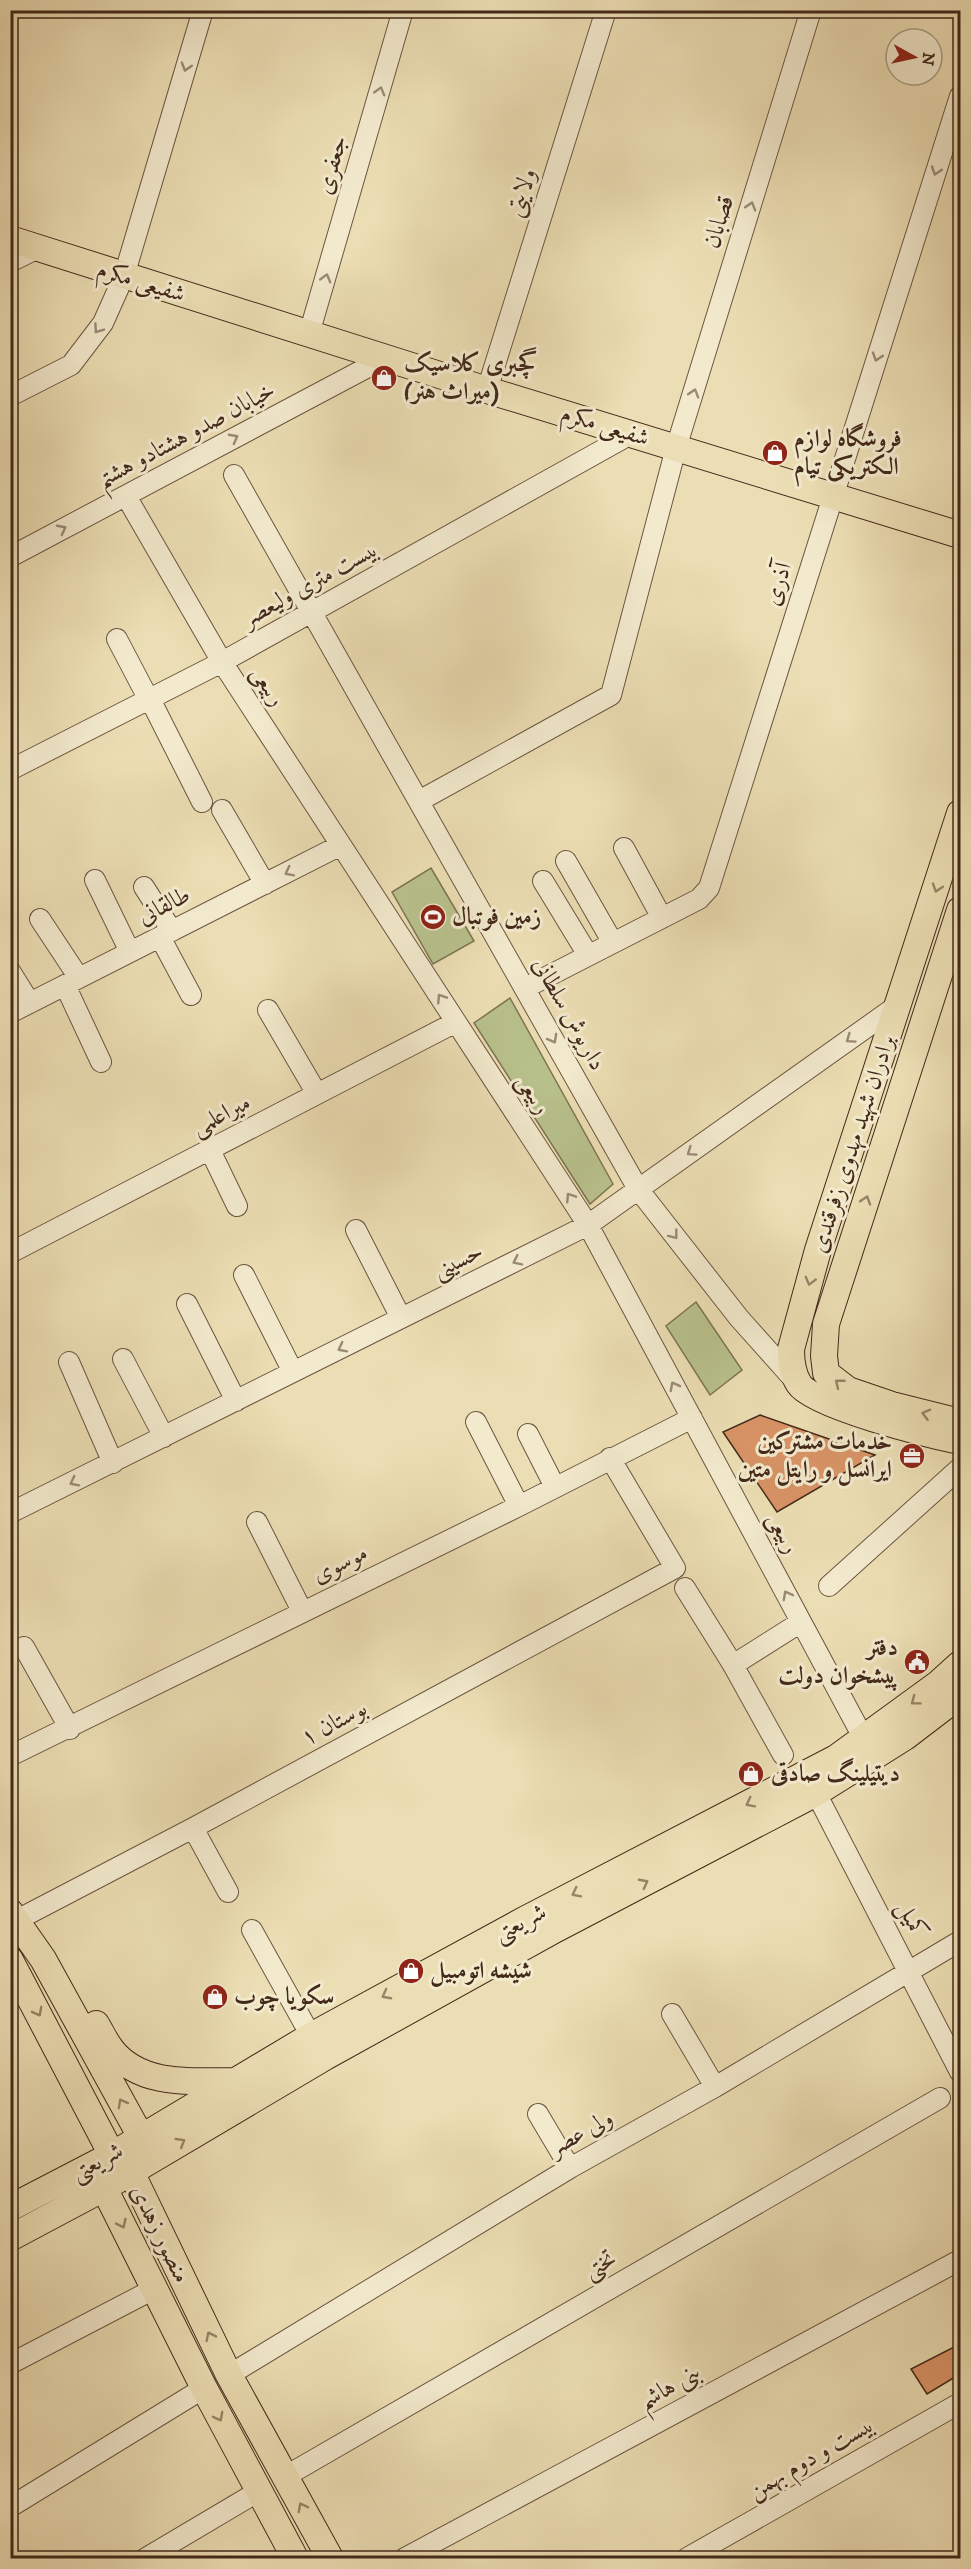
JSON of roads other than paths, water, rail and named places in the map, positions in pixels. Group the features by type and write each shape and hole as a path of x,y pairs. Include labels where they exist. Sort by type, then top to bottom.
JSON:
{"main road":[{"name":"شفیعی مکرم","path":"10,239 487,390 960,535"},
{"name":"برادران شهید مهدوی زفرقندی","path":"800,1386 791,1365 791,1349 818,1250 960,813"},
{"name":"برادران شهید مهدوی زفرقندی","path":"890,1413 848,1390 826,1373 824,1356 826,1324 960,910"},
{"path":"898,1005 935,990"},
{"path":"800,1386 812,1395 848,1410 960,1422"},
{"path":"890,1413 960,1441"},
{"name":"شریعتی","path":"141,2137 311,2036 526,1919 799,1778 864,1739 960,1664"},
{"name":"شریعتی","path":"10,2208 122,2164 346,2045 556,1929 816,1793 905,1737 960,1695"},
{"path":"13,1916 43,1959 141,2137"},
{"path":"43,1959 66,1977 112,2050 135,2070 159,2078 189,2081 234,2080"},
{"name":"منصور زهدی","path":"12,1969 122,2164 229,2375 330,2559"},
{"name":"منصور زهدی","path":"122,2164 139,2161 141,2137"},
{"path":"10,2238 104,2188 122,2164"},
{"name":"منصور زهدی","path":"104,2188 204,2388 295,2559"},
{"path":"204,2388 229,2375"},
{"path":"259,2491 286,2476"}],"street":[{"path":"10,396 71,365 103,323 124,276 203,10"},
{"name":"جعفری","path":"309,334 403,10"},
{"name":"ولایتی","path":"487,390 606,10"},
{"name":"قصابان","path":"419,801 611,695 676,448 811,10"},
{"name":"آذری","path":"525,988 699,899 709,888 960,96"},
{"path":"10,261 36,249"},
{"name":"خیابان صدو هشتادو هشتم","path":"10,557 385,358"},
{"name":"بیست متری ولیعصر","path":"10,770 222,662 631,434"},
{"name":"داریوش سلطانی","path":"234,475 638,1189 739,1318 800,1386"},
{"name":"ربیعی","path":"126,495 222,662 588,1225 864,1739"},
{"path":"117,639 202,802"},
{"path":"222,810 265,884"},
{"name":"طالقانی","path":"10,1012 341,845"},
{"path":"624,848 662,918"},
{"path":"566,861 613,943"},
{"path":"95,880 130,952"},
{"path":"543,881 588,955"},
{"path":"144,887 191,995"},
{"path":"40,919 72,982 101,1062"},
{"path":"10,971 30,1003"},
{"name":"حسینی","path":"10,1514 588,1225 898,1005"},
{"path":"268,1010 317,1095"},
{"name":"میراعلمی","path":"10,1253 456,1022"},
{"path":"210,1150 237,1206"},
{"path":"356,1230 401,1318"},
{"path":"244,1275 293,1372"},
{"path":"187,1304 236,1401"},
{"path":"123,1359 164,1437"},
{"path":"69,1362 113,1462"},
{"name":"موسوی","path":"10,1756 70,1729 692,1418"},
{"path":"476,1422 519,1506"},
{"path":"528,1434 555,1487"},
{"name":"بوستان ۱","path":"13,1916 193,1828 675,1568 610,1458"},
{"path":"829,1586 960,1468"},
{"path":"257,1522 302,1611"},
{"path":"685,1588 733,1665 783,1755"},
{"path":"733,1665 801,1622"},
{"path":"24,1647 70,1729"},
{"name":"کمیل","path":"816,1793 960,2072"},
{"path":"193,1828 228,1892"},
{"path":"252,1930 311,2036"},
{"name":"ولی عصر","path":"229,2375 570,2168 715,2087 910,1973 960,1941"},
{"path":"672,2014 715,2087"},
{"name":"تختی","path":"286,2476 940,2098"},
{"path":"538,2114 570,2168"},
{"name":"بنی هاشم","path":"405,2559 958,2261"},
{"path":"10,2364 154,2289"},
{"path":"10,2507 204,2388"},
{"name":"بیست و دوم بهمن","path":"687,2559 960,2403"},
{"path":"146,2559 259,2491"}],"place":[{"name":"گچبری کلاسیک (میراث هنر)","path":"384,378"},
{"name":"فروشگاه لوازم الکتریکی تیام","path":"775,453"},
{"name":"زمین فوتبال","path":"433,917"},
{"name":"خدمات مشترکین ایرانسل و رایتل متین","path":"912,1456"},
{"name":"دفتر پیشخوان دولت","path":"917,1662"},
{"name":"دیتیلینگ صادقی","path":"751,1774"},
{"name":"شیشه اتومبیل","path":"411,1971"},
{"name":"سکویا چوب","path":"215,1997"}]}
